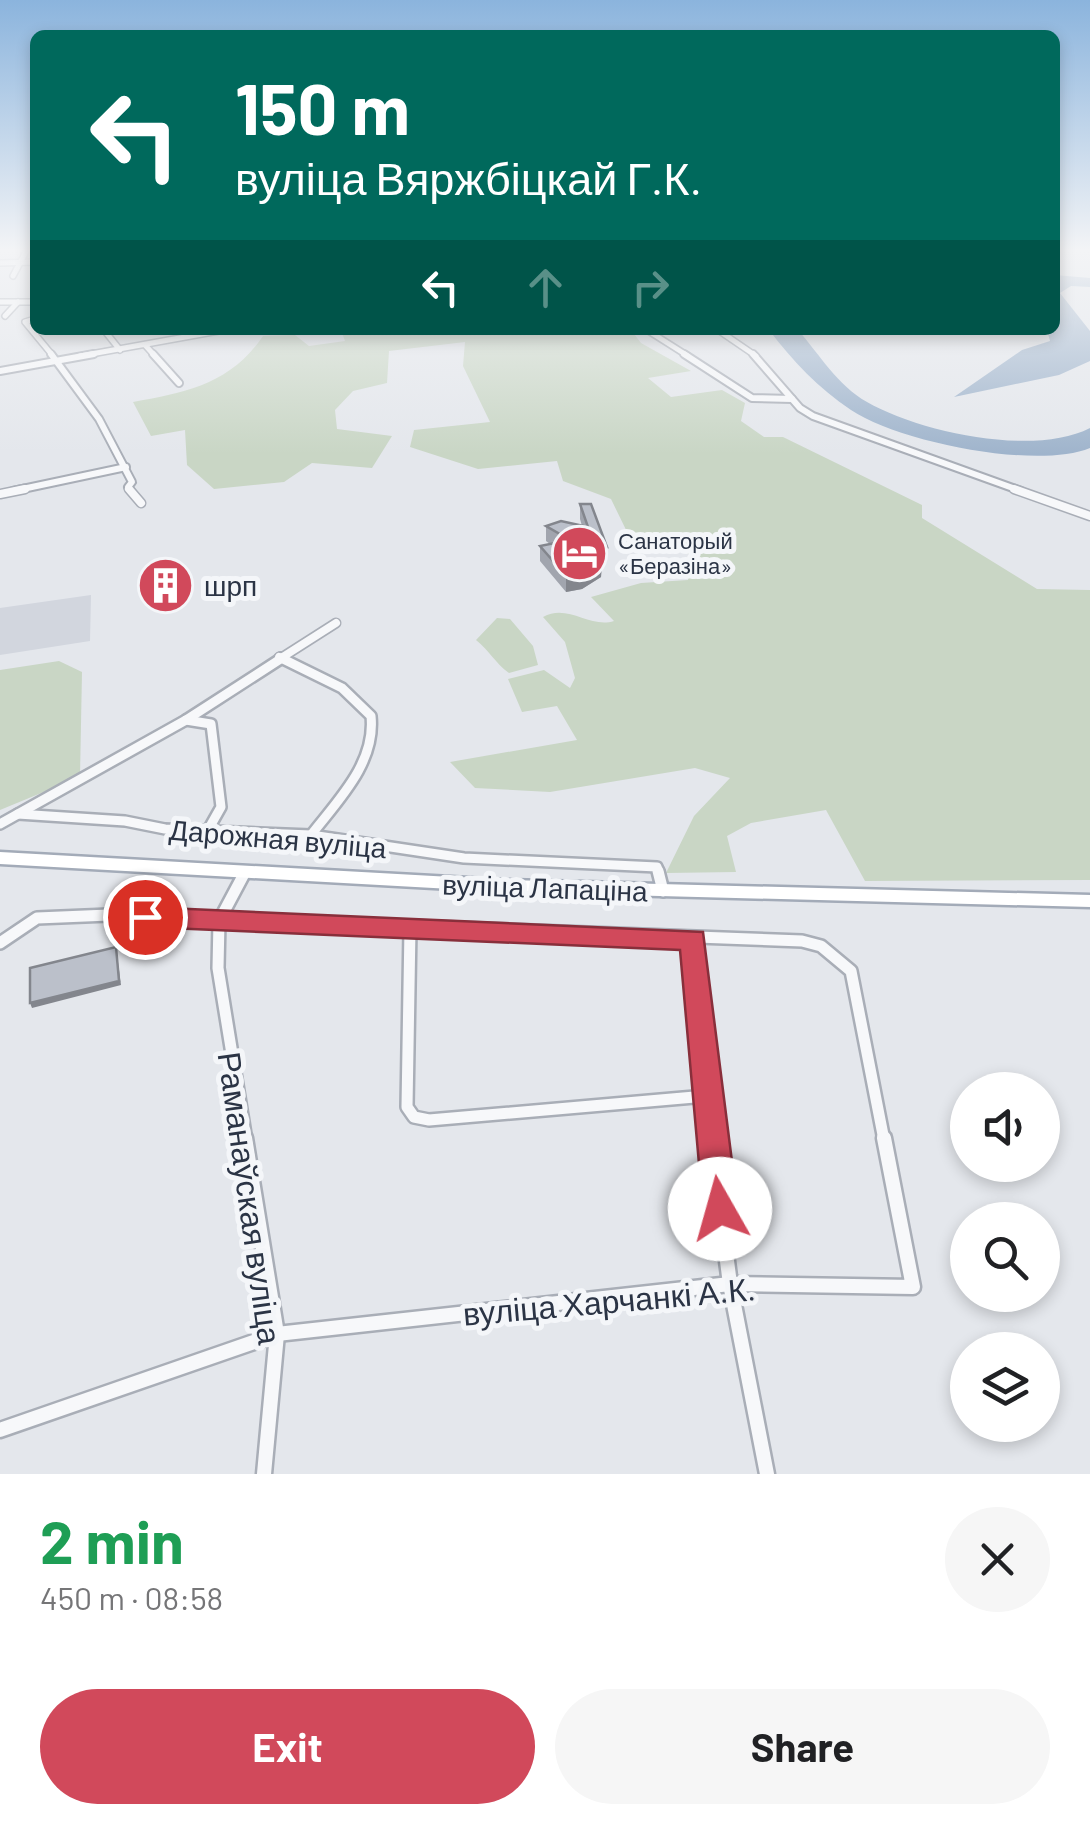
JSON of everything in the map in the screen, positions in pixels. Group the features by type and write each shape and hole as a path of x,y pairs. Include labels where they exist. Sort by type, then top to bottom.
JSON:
{"main road":[{"name":"вуліца Лапаціна","path":"1,858 244,874 663,891 1090,902"}],"street":[{"path":"36,335 126,467 132,482 128,486 140,503"},
{"path":"108,335 120,350"},
{"path":"152,335 155,344"},
{"path":"0,371 199,335"},
{"path":"655,335 752,398 792,399"},
{"path":"725,335 756,356 792,399 814,416 1090,516"},
{"path":"145,345 178,383"},
{"path":"0,494 126,467"},
{"path":"0,824 186,720 336,623"},
{"path":"279,657 347,692 364,704 374,718 374,739 366,758 311,835"},
{"path":"186,720 211,724 221,808 208,830"},
{"name":"Дарожная вуліца","path":"18,814 311,835 464,858 657,867 663,891"},
{"path":"219,922 244,874"},
{"path":"0,943 37,918 109,915 693,940 802,941 821,946 851,971"},
{"name":"Раманаўская вуліца","path":"219,922 222,998 277,1334 264,1474"},
{"path":"410,928 408,1107 414,1117 429,1120 706,1096"},
{"path":"693,940 706,1096 730,1284 767,1474"},
{"name":"вуліца Харчанкі А.К.","path":"0,1430 277,1334 730,1284 913,1287 851,971"}],"shaded area":[{"path":"91,595 90,641 0,655 0,608"}],"green space":[{"path":"295,335 309,346 345,341 343,335 635,335 641,343 691,371 648,378 671,397 722,390 745,403 741,421 764,437 783,437 922,505 922,518 1037,589 1090,590 1090,880 865,881 826,810 751,823 727,836 736,872 666,873 694,816 730,778 695,768 550,792 475,788 450,762 577,740 557,706 522,712 508,679 544,670 570,688 575,678 565,642 543,617 561,613 596,622 614,621 591,597 641,583 688,580 692,555 630,538 611,499 563,481 557,461 478,469 410,447 414,430 490,422 463,366 465,342 389,351 387,383 353,391 335,410 337,429 392,436 372,468 312,463 284,482 214,489 187,465 185,430 151,436 133,402 189,390 222,376 263,336"},
{"path":"497,618 510,619 533,646 538,665 509,673 476,640"},
{"path":"59,661 82,672 80,777 0,810 0,670"}],"water":[{"path":"1060,317 1079,317 1090,331 1090,361 1059,375 954,397 1022,350 1050,341 1048,335 1060,335"},
{"path":"773,335 802,335 856,395 916,423 1009,440 1066,436 1090,428 1090,448 1037,456 1003,454 901,433 839,402"}],"building":[{"path":"580,504 591,504 607,547 588,545 602,561 582,573 566,576 540,546 570,540 546,526 561,521 588,527"},
{"path":"116,947 119,981 30,1003 30,968"}],"place":[{"name":"Санаторый «Беразіна»","path":"579,553"},
{"name":"шрп","path":"165,585"}],"route":[{"path":"145,917 693,940 720,1209"}]}
